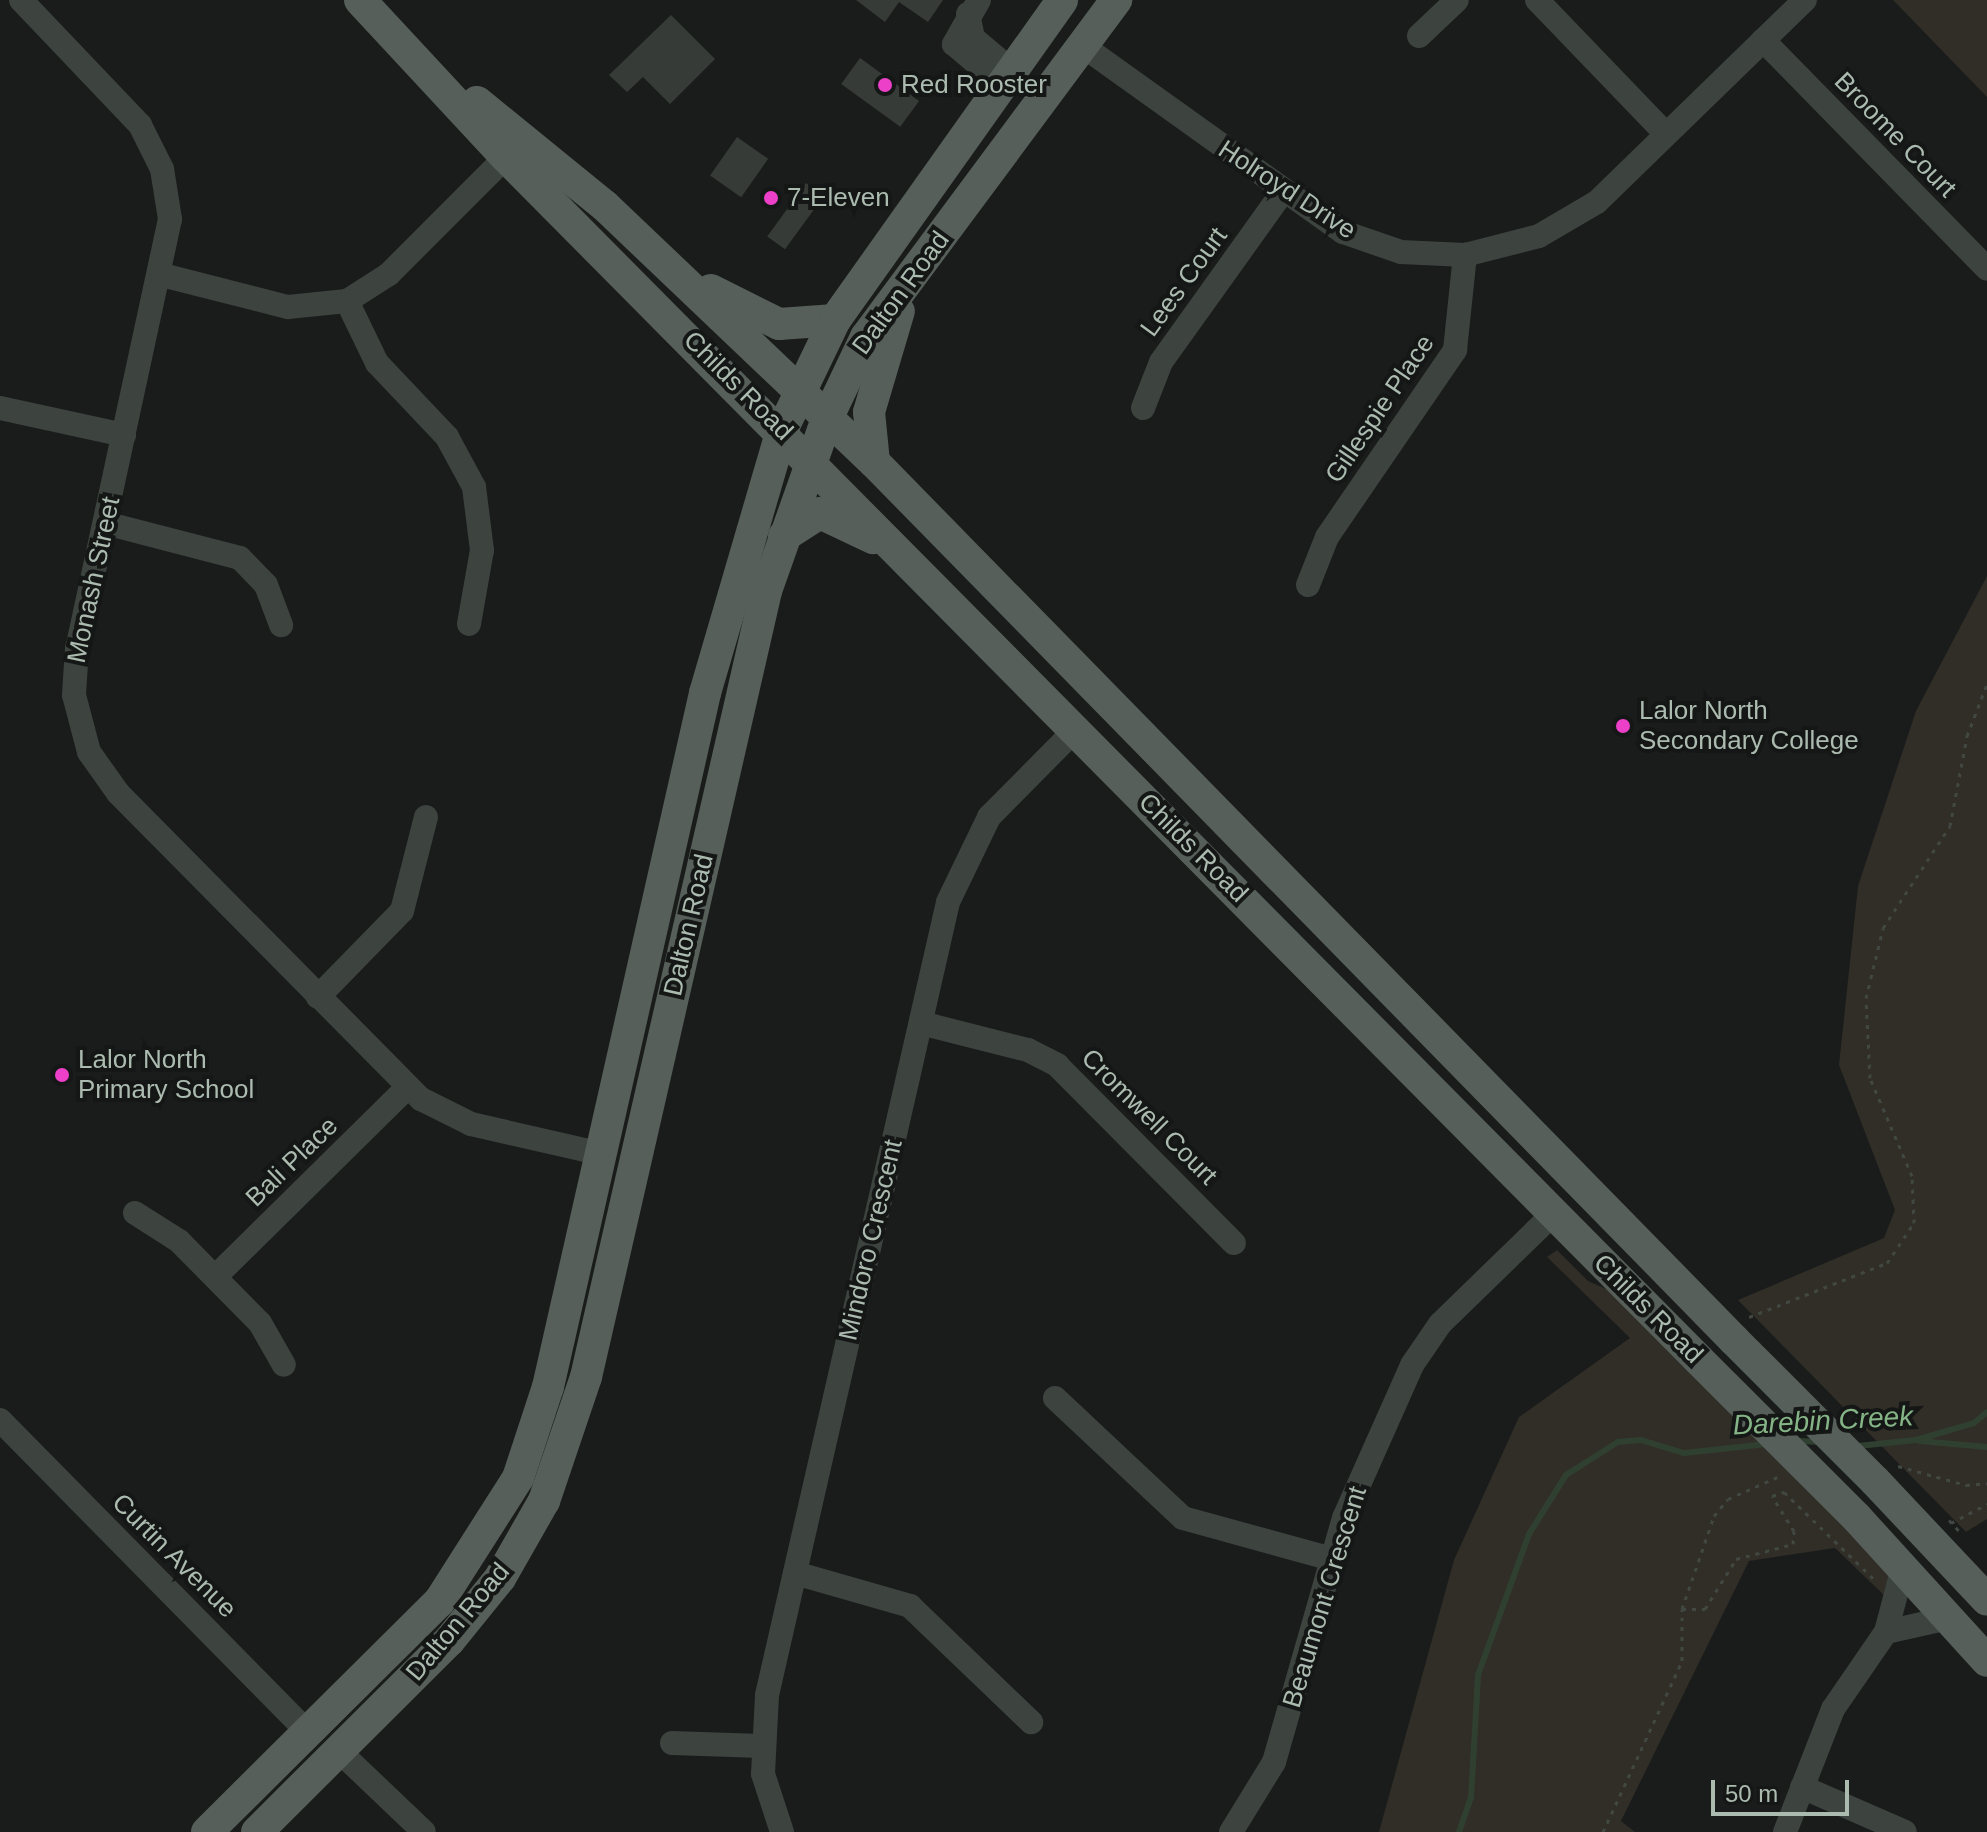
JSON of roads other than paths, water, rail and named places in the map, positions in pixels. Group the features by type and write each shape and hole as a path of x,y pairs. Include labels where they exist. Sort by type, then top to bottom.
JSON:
{"main road":[{"name":"Childs Road","path":"360,0 515,148 554,203 813,459 1551,1216 1857,1518 1987,1661"},
{"name":"Dalton Road","path":"257,1832 479,1606 539,1511 574,1423 784,536 827,419 866,337 1116,0"},
{"name":"Dalton Road","path":"207,1832 439,1602 508,1498 546,1397 705,693 782,430 797,391 835,320 1056,10"},
{"name":"Holroyd Drive","path":"1056,10 1083,46"},
{"name":"Childs Road","path":"515,148 562,168 874,462 1581,1186 1742,1329 1875,1481 1987,1600"},
{"path":"554,203 553,182 562,168"},
{"path":"649,247 762,319 793,327 835,320"},
{"path":"874,462 869,412 913,274"},
{"path":"784,536 805,520 832,514 919,570"},
{"name":"Mindoro Crescent","path":"1076,729 1105,699"},
{"name":"Monash Street","path":"602,1154 636,1161"},
{"name":"Beaumont Crescent","path":"1551,1216 1581,1186"}],"street":[{"name":"Monash Street","path":"21,0 121,103 153,147 170,219 162,275 74,668 89,752 118,793 408,1087 471,1124 602,1154"},
{"path":"1419,36 1457,0"},
{"path":"1537,0 1666,134"},
{"name":"Holroyd Drive","path":"1083,46 1282,193 1373,244 1465,255 1508,248 1570,220 1666,134 1805,0"},
{"path":"974,7 954,44 1006,77"},
{"name":"Broome Court","path":"1763,40 1987,269"},
{"path":"162,275 288,307 347,301 389,274 515,148"},
{"name":"Lees Court","path":"1143,408 1161,362 1282,193"},
{"name":"Gillespie Place","path":"1308,585 1327,537 1455,350 1465,255"},
{"path":"347,301 377,363 447,437 474,487 482,550 469,624"},
{"path":"0,408 124,435"},
{"path":"105,523 240,558 266,585 281,625"},
{"name":"Mindoro Crescent","path":"782,1832 766,1795 761,1746 795,1573 921,1023 967,851 1008,796 1076,729"},
{"path":"318,997 402,911 426,817"},
{"name":"Cromwell Court","path":"921,1023 1028,1050 1057,1065 1234,1243"},
{"name":"Bali Place","path":"215,1277 408,1087"},
{"path":"135,1213 163,1228 215,1277 266,1330 284,1365"},
{"name":"Beaumont Crescent","path":"1231,1832 1274,1762 1332,1559 1427,1341 1551,1216"},
{"path":"1055,1398 1183,1518 1332,1559"},
{"name":"Curtin Avenue","path":"0,1420 308,1732"},
{"path":"1785,1832 1833,1709 1886,1632 1903,1567"},
{"path":"795,1573 910,1606 1031,1722"},
{"path":"1886,1632 1948,1618"},
{"path":"672,1743 761,1746"},
{"path":"339,1751 424,1832"},
{"path":"1802,1787 1905,1832"}],"waterway":[{"name":"Darebin Creek","path":"1858,1446 1916,1440 1974,1423 1987,1412"},
{"name":"Darebin Creek","path":"1459,1832 1471,1798 1478,1675 1529,1534 1566,1475 1618,1442 1641,1440 1684,1453 1767,1444"},
{"name":"Darebin Creek","path":"1794,1441 1819,1442"},
{"path":"1920,1441 1987,1447"}],"place":[{"name":"Red Rooster","path":"885,85"},
{"name":"7-Eleven","path":"771,198"},
{"name":"Lalor North Secondary College","path":"1623,726"},
{"name":"Lalor North Primary School","path":"62,1075"}]}
